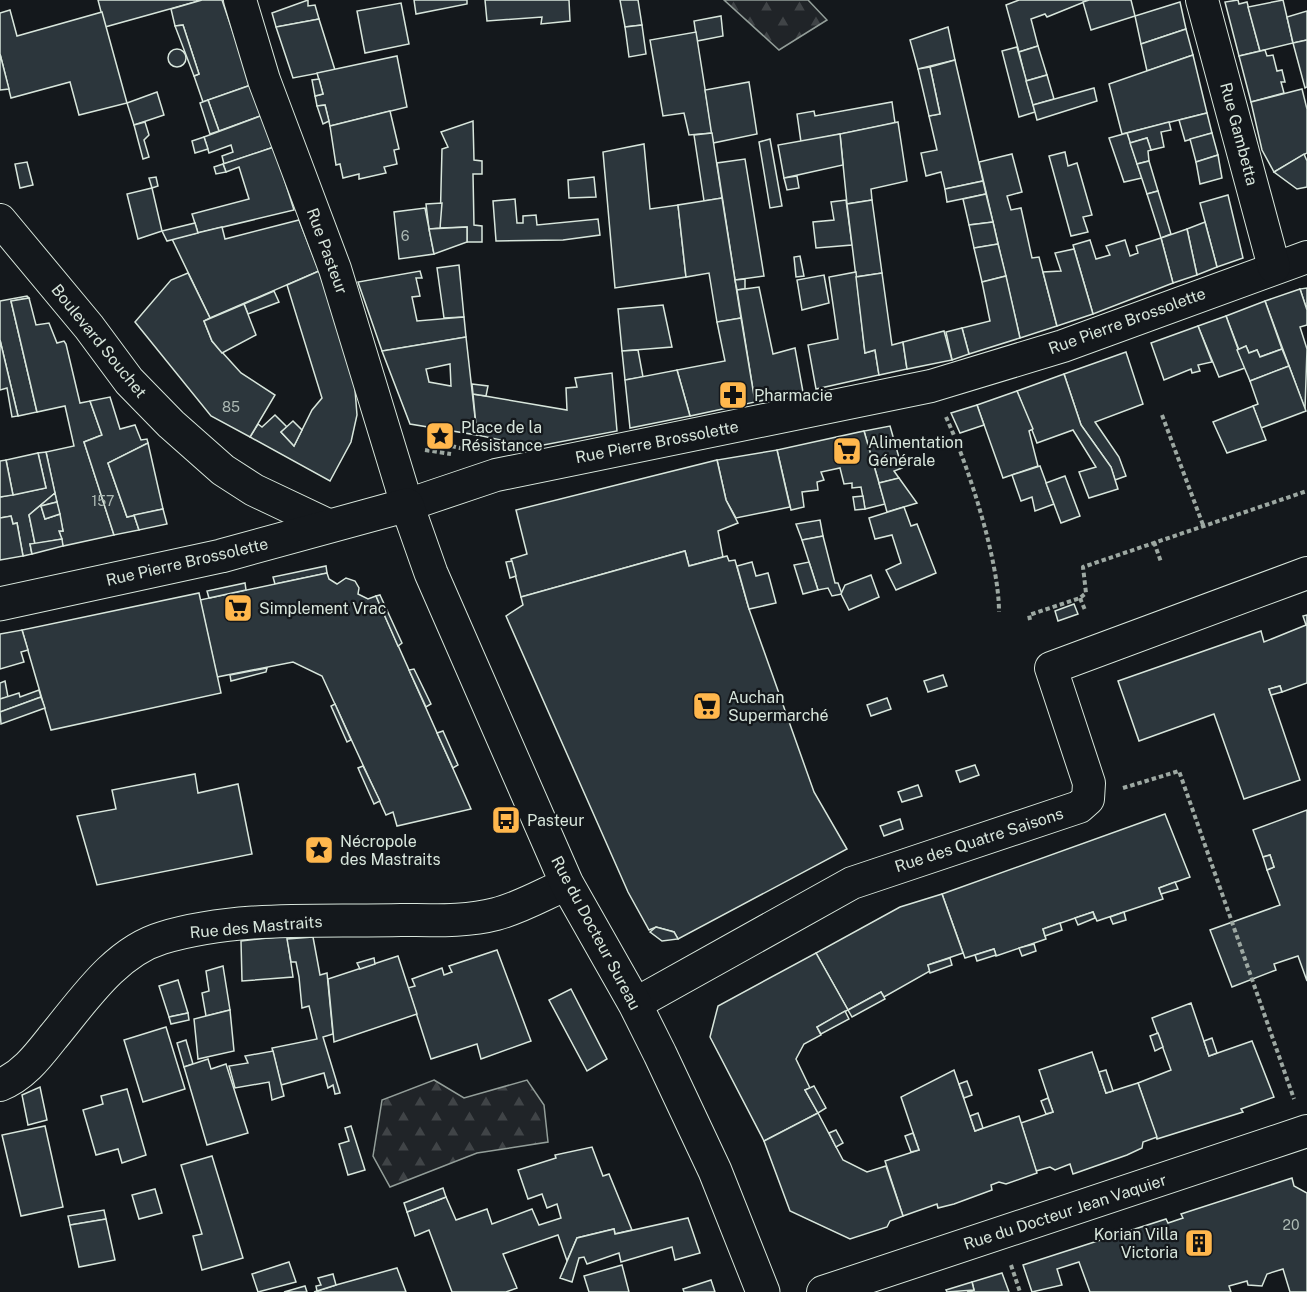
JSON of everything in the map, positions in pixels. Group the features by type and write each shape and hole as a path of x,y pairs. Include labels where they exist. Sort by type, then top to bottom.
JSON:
{"street":[{"name":"Rue Pasteur","path":"240,0 264,80 335,269 407,505"},
{"name":"Rue Gambetta","path":"1202,0 1274,267"},
{"name":"Boulevard Souchet","path":"0,220 89,327 129,381 171,424 223,470 254,490 330,526"},
{"name":"Rue Pierre Brossolette","path":"0,604 220,556 407,505 496,475 931,386 1063,346 1274,267 1307,257"},
{"name":"Rue du Docteur Sureau","path":"407,505 431,573 567,884 635,1004 715,1171 763,1292"},
{"path":"1088,799 1089,783 1051,669 1307,573"},
{"name":"Rue des Quatre Saisons","path":"635,1004 852,883 1079,807 1088,799"},
{"name":"Rue des Mastraits","path":"0,1085 12,1081 35,1060 96,985 125,957 160,938 204,929 281,922 445,920 495,914 567,884"},
{"name":"Rue du Docteur Jean Vaquier","path":"823,1292 1306,1131"}],"path":[{"path":"931,386 956,440 979,513 999,590 999,612"},
{"path":"1162,415 1203,525"},
{"path":"433,432 432,442 465,448 463,456"},
{"path":"415,448 453,454"},
{"path":"1030,620 1029,615 1080,598 1086,593 1083,567 1307,491"},
{"path":"1154,542 1161,562"},
{"path":"1080,598 1085,610"},
{"path":"1088,799 1179,771 1306,1131"}],"green space":[{"path":"724,0 808,0 827,20 779,50"},
{"path":"434,1080 464,1098 527,1080 544,1105 548,1142 477,1153 390,1187 373,1156 382,1100"}],"building":[{"path":"98,0 202,0 105,27"},
{"path":"202,0 222,0 251,85 203,102 194,76 199,74 183,25 175,26 171,9"},
{"path":"308,0 308,6 315,5 319,19 276,27 272,13"},
{"path":"414,0 467,0 467,4 416,14"},
{"path":"485,0 569,0 570,21 541,24 542,17 487,21"},
{"path":"620,0 638,0 642,25 625,27"},
{"path":"1019,0 1089,0 1047,17 1045,14 1031,19 1038,46 1019,52 1006,5"},
{"path":"1131,0 1135,16 1091,30 1083,2"},
{"path":"1238,0 1239,4 1247,2 1260,51 1239,56 1225,2"},
{"path":"1283,0 1293,43 1260,51 1248,7"},
{"path":"1180,2 1186,29 1141,44 1135,16"},
{"path":"401,3 409,44 365,53 357,11"},
{"path":"10,10 17,36 102,12 127,103 79,115 70,82 11,98 0,54 0,13"},
{"path":"1307,11 1307,40 1293,43 1287,17"},
{"path":"721,16 723,36 697,41 694,21"},
{"path":"319,19 335,70 293,78 276,27"},
{"path":"183,25 199,74 194,76 175,26"},
{"path":"642,25 646,54 629,57 625,27"},
{"path":"948,27 955,60 918,69 910,40"},
{"path":"1186,29 1193,55 1147,71 1141,44"},
{"path":"696,32 712,133 689,135 684,113 663,116 650,40"},
{"path":"1307,40 1307,87 1305,88 1293,43"},
{"path":"1038,46 1047,75 1026,81 1019,52"},
{"path":"1017,47 1035,112 1019,117 1002,51"},
{"path":"177,49 183,52 186,58 183,64 177,67 171,64 168,58 171,52"},
{"path":"1265,50 1267,56 1273,55 1277,71 1282,70 1285,82 1281,82 1284,93 1251,102 1239,56"},
{"path":"0,54 9,89 0,90"},
{"path":"1193,55 1207,113 1122,134 1109,84"},
{"path":"397,56 407,107 330,126 325,105 317,106 315,96 323,94 317,73"},
{"path":"955,60 983,181 945,189 941,172 926,176 921,153 937,150 929,116 940,114 930,67"},
{"path":"930,67 940,114 929,116 918,69"},
{"path":"1047,75 1054,99 1033,105 1026,81"},
{"path":"319,79 323,94 315,96 312,80"},
{"path":"749,82 757,134 713,143 705,90"},
{"path":"251,85 263,115 219,131 208,100"},
{"path":"1094,88 1097,101 1037,120 1033,105"},
{"path":"1302,89 1307,109 1307,153 1274,172 1262,150 1251,102"},
{"path":"157,92 164,115 134,125 127,103"},
{"path":"208,100 219,131 210,134 200,103"},
{"path":"892,102 895,123 801,142 797,114 814,111 815,116"},
{"path":"325,105 329,121 323,124 317,106"},
{"path":"390,111 399,149 394,150 397,164 384,167 386,173 359,179 359,174 343,178 340,164 336,165 330,126"},
{"path":"1207,113 1212,133 1185,141 1179,120"},
{"path":"263,115 274,147 224,164 222,156 233,152 231,145 209,153 204,137"},
{"path":"473,121 474,160 482,161 482,174 473,174 474,225 482,226 482,242 467,242 467,227 440,228 442,149 448,147 441,132"},
{"path":"145,122 149,135 144,140 149,157 143,159 134,125"},
{"path":"898,122 907,181 871,189 872,200 847,204 840,134"},
{"path":"1169,122 1171,130 1161,132 1164,147 1151,150 1147,138 1130,143 1127,133"},
{"path":"712,133 722,198 704,201 694,135"},
{"path":"1127,133 1142,178 1124,182 1109,138"},
{"path":"1212,133 1218,155 1196,162 1190,139"},
{"path":"840,134 843,165 784,178 778,145"},
{"path":"204,137 208,149 195,153 192,141"},
{"path":"1147,138 1151,150 1148,151 1149,161 1137,164 1130,143"},
{"path":"770,139 782,206 770,208 759,142"},
{"path":"644,144 650,209 678,205 686,277 615,288 603,152"},
{"path":"274,147 294,210 198,233 192,214 249,199 239,167 226,172 223,164"},
{"path":"1065,152 1068,166 1077,163 1092,215 1083,217 1088,232 1071,236 1049,156"},
{"path":"1012,154 1022,192 1007,196 1011,210 1021,208 1032,258 1039,257 1057,326 1020,338 979,162"},
{"path":"1304,154 1307,161 1307,187 1297,189 1274,172"},
{"path":"1218,155 1222,178 1200,184 1196,162"},
{"path":"745,159 764,276 735,280 717,163"},
{"path":"1149,161 1158,191 1147,194 1137,164"},
{"path":"27,162 33,185 20,188 15,164"},
{"path":"223,164 226,172 216,174 214,167"},
{"path":"797,176 799,188 787,190 784,178"},
{"path":"156,177 158,186 152,188 149,178"},
{"path":"594,177 596,197 569,198 568,180"},
{"path":"983,181 986,194 947,202 945,189"},
{"path":"152,188 162,231 138,239 127,194"},
{"path":"1158,191 1171,234 1161,238 1147,194"},
{"path":"986,194 993,222 969,225 963,199"},
{"path":"1228,195 1243,258 1217,267 1200,203"},
{"path":"722,198 741,318 717,322 709,273 686,277 678,205"},
{"path":"515,199 517,223 523,223 523,216 536,215 537,225 598,219 600,235 563,240 496,241 493,201"},
{"path":"846,200 852,245 816,248 813,222 834,220 831,202"},
{"path":"872,200 882,273 856,277 847,204"},
{"path":"442,203 440,228 429,229 426,204"},
{"path":"425,208 434,254 399,259 394,212"},
{"path":"299,220 319,271 210,318 172,239 222,227 225,239"},
{"path":"993,222 998,244 974,248 969,225"},
{"path":"1205,222 1217,267 1197,275 1187,229"},
{"path":"195,223 198,233 167,241 162,231"},
{"path":"467,227 467,242 434,254 429,229"},
{"path":"1187,229 1197,275 1173,283 1161,238"},
{"path":"1161,238 1173,283 1093,314 1073,245 1090,240 1096,259 1110,255 1106,246 1125,240 1130,256 1138,253 1136,246"},
{"path":"998,244 1006,276 982,282 974,248"},
{"path":"1074,249 1093,314 1057,326 1043,272 1061,271 1055,253"},
{"path":"800,256 804,276 796,277 794,257"},
{"path":"459,265 464,317 444,318 437,268"},
{"path":"319,271 354,377 357,415 351,442 330,481 250,437 258,424 262,427 275,415 287,427 281,432 294,446 312,410 322,398 287,285"},
{"path":"420,271 422,278 416,278 420,296 412,297 417,321 464,317 466,337 382,351 358,282"},
{"path":"856,272 865,353 875,350 879,375 816,389 808,345 838,339 829,277"},
{"path":"188,273 210,318 204,321 212,341 241,373 275,395 250,437 211,416 135,322 171,280"},
{"path":"882,273 892,345 903,342 907,369 879,375 875,350 865,353 856,277"},
{"path":"824,275 829,303 802,310 797,280"},
{"path":"1006,276 1020,338 969,354 962,328 990,321 982,282"},
{"path":"745,279 745,289 737,290 735,280"},
{"path":"759,287 773,354 795,348 803,392 755,402 737,290"},
{"path":"1307,288 1307,310 1300,289"},
{"path":"1300,289 1307,310 1307,325 1300,327 1307,349 1305,409 1265,301"},
{"path":"274,291 279,302 248,314 244,304"},
{"path":"27,296 29,298 11,301 37,412 18,416 0,340 0,301"},
{"path":"29,298 36,325 49,323 57,343 64,341 66,344 80,403 90,401 102,435 84,442 114,535 63,546 59,531 63,531 46,452 74,446 65,406 37,412 11,301"},
{"path":"1265,301 1282,349 1260,357 1257,350 1249,353 1246,346 1239,350 1226,316"},
{"path":"244,304 256,335 222,353 212,341 204,321"},
{"path":"663,305 672,347 622,351 618,309"},
{"path":"1226,316 1245,368 1219,377 1198,326"},
{"path":"741,318 755,402 690,416 677,370 725,361 717,322"},
{"path":"1198,326 1212,362 1198,365 1200,371 1192,373 1191,369 1164,380 1151,343"},
{"path":"962,328 969,354 952,360 946,332"},
{"path":"944,331 952,360 907,369 903,342"},
{"path":"466,337 477,435 410,424 382,351","holes":["450,364 451,386 429,382 426,369"]},
{"path":"0,340 18,416 12,417 7,388 0,390"},
{"path":"1246,346 1249,353 1257,350 1260,357 1282,349 1289,366 1250,381 1237,350"},
{"path":"638,350 643,377 625,380 622,351"},
{"path":"1126,352 1143,404 1095,422 1119,457 1126,476 1115,480 1111,467 1081,425 1064,374"},
{"path":"1289,366 1306,411 1261,428 1253,406 1258,404 1250,381"},
{"path":"677,370 690,416 630,428 625,380"},
{"path":"612,373 617,431 533,447 477,435 473,394 567,410 566,388 577,387 575,378"},
{"path":"1064,374 1081,425 1111,467 1118,489 1089,498 1079,472 1096,467 1073,430 1037,443 1017,391"},
{"path":"472,384 488,386 486,396 473,394"},
{"path":"1017,391 1033,429 1029,431 1038,466 1003,478 977,405"},
{"path":"110,397 120,429 135,425 141,440 147,439 148,443 108,463 127,517 134,515 139,530 114,535 84,442 102,435 90,401"},
{"path":"977,405 984,425 960,433 951,413"},
{"path":"1253,406 1266,440 1227,453 1213,422"},
{"path":"293,421 302,430 294,446 281,432"},
{"path":"890,426 902,468 894,471 899,478 879,483 864,431"},
{"path":"864,431 885,504 865,509 861,487 852,488 852,483 844,484 840,468 821,472 824,480 817,482 818,490 802,492 804,507 791,510 777,450"},
{"path":"148,443 163,509 127,517 108,463"},
{"path":"777,450 790,507 736,518 726,500 717,460"},
{"path":"46,452 55,493 29,515 35,544 30,544 32,554 23,556 17,523 13,524 11,516 0,518 0,497 46,488 38,453"},
{"path":"38,453 46,488 13,495 6,460"},
{"path":"6,460 13,495 0,497 0,461"},
{"path":"717,460 726,500 738,523 718,531 723,557 689,566 685,551 521,597 511,559 527,554 516,510"},
{"path":"1040,466 1054,504 1035,511 1032,497 1021,501 1012,475"},
{"path":"1065,476 1080,516 1061,523 1046,483"},
{"path":"899,478 917,503 887,512 879,483"},
{"path":"55,493 57,502 41,506 45,519 60,514 63,531 59,531 62,539 35,544 29,515"},
{"path":"863,496 865,509 855,510 853,497"},
{"path":"57,502 60,514 45,519 41,506"},
{"path":"904,507 911,526 917,524 936,573 896,590 886,570 901,563 892,535 875,539 869,518"},
{"path":"163,509 167,524 139,530 134,515"},
{"path":"11,516 13,524 17,523 23,556 0,560 0,518"},
{"path":"820,520 823,536 802,540 796,524"},
{"path":"823,536 835,583 838,583 842,594 832,596 828,588 818,590 802,540"},
{"path":"62,539 63,546 32,554 30,544"},
{"path":"685,551 689,566 727,556 729,561 735,560 749,609 814,792 847,849 678,939 674,932 656,927 649,930 628,892 506,616 523,605 521,597"},
{"path":"512,561 516,576 510,578 506,562"},
{"path":"752,562 756,576 768,573 776,603 749,609 737,566"},
{"path":"809,562 818,590 803,594 794,565"},
{"path":"326,566 327,573 275,584 273,577"},
{"path":"327,573 329,579 337,584 346,578 355,581 359,588 358,594 368,599 376,596 471,809 397,826 393,812 386,815 322,676 293,662 217,677 200,600"},
{"path":"871,575 879,597 849,610 841,594 845,585"},
{"path":"245,583 246,590 209,598 207,591"},
{"path":"199,593 221,693 51,730 22,630"},
{"path":"380,595 402,643 398,646 376,596"},
{"path":"1074,604 1078,614 1058,621 1055,611"},
{"path":"1307,615 1307,683 1282,692 1280,686 1269,689 1300,780 1244,799 1214,714 1139,741 1118,681 1261,631 1264,642 1306,625 1303,616"},
{"path":"22,630 28,650 21,652 24,662 0,669 0,634"},
{"path":"267,668 266,672 231,681 230,675"},
{"path":"414,669 431,704 426,707 409,670"},
{"path":"943,675 947,686 928,692 924,681"},
{"path":"5,681 8,697 0,699 0,683"},
{"path":"1280,686 1282,692 1271,695 1269,689"},
{"path":"39,690 41,697 0,712 0,699 19,693 20,697"},
{"path":"41,697 45,708 1,724 0,712"},
{"path":"887,698 891,709 871,716 867,705"},
{"path":"335,704 351,740 347,742 331,706"},
{"path":"443,731 458,765 453,768 437,733"},
{"path":"975,765 979,775 960,782 956,771"},
{"path":"363,766 380,801 374,804 358,768"},
{"path":"195,774 198,793 238,784 252,854 97,885 77,816 116,809 112,790"},
{"path":"918,785 922,796 902,802 898,792"},
{"path":"1307,810 1307,981 1298,956 1274,964 1276,970 1232,987 1210,930 1280,905 1267,870 1274,867 1270,855 1263,857 1253,830"},
{"path":"1165,814 1190,877 1159,888 1163,899 1097,921 1093,912 1043,929 1046,939 996,956 994,949 965,958 942,894"},
{"path":"900,819 903,829 884,836 880,826"},
{"path":"1270,855 1274,867 1267,870 1263,857"},
{"path":"1175,882 1178,889 1161,894 1159,888"},
{"path":"942,894 963,953 928,965 930,971 884,997 881,992 848,1010 816,953 900,907"},
{"path":"1093,912 1095,918 1078,925 1075,918"},
{"path":"1124,912 1126,920 1113,924 1110,917"},
{"path":"1060,923 1062,930 1045,936 1043,929"},
{"path":"656,927 674,932 678,939 662,941 650,932"},
{"path":"287,936 293,977 242,981 241,941"},
{"path":"313,937 320,975 327,973 333,1034 323,1037 340,1093 335,1094 333,1085 328,1088 324,1073 281,1085 272,1048 317,1039 309,1006 302,1008 296,962 291,962 287,939"},
{"path":"1034,944 1036,951 1022,956 1019,948"},
{"path":"994,949 996,955 977,961 975,955"},
{"path":"497,950 531,1041 481,1059 477,1044 431,1059 408,988 415,986 412,979 442,968 444,975 452,972 449,966"},
{"path":"816,953 848,1010 817,1027 821,1035 804,1044 796,1059 810,1088 805,1090 818,1113 764,1141 710,1037 718,1006"},
{"path":"398,956 417,1014 334,1042 328,979"},
{"path":"374,958 375,964 360,969 357,963"},
{"path":"950,958 952,965 930,973 928,965"},
{"path":"223,966 230,1010 206,1016 202,993 209,991 206,971"},
{"path":"178,980 188,1013 169,1017 159,986"},
{"path":"571,989 607,1059 587,1071 549,1000"},
{"path":"881,992 885,999 852,1017 848,1010"},
{"path":"1191,1003 1209,1056 1252,1041 1274,1097 1241,1109 1243,1112 1157,1139 1138,1083 1171,1070 1152,1018"},
{"path":"230,1010 234,1051 198,1059 194,1019"},
{"path":"845,1011 849,1019 821,1034 817,1027"},
{"path":"188,1013 189,1020 171,1024 169,1017"},
{"path":"166,1027 185,1089 143,1102 124,1040"},
{"path":"1158,1033 1163,1047 1155,1051 1150,1036"},
{"path":"1212,1038 1217,1053 1209,1056 1204,1041"},
{"path":"186,1040 193,1064 184,1067 177,1043"},
{"path":"273,1051 284,1096 272,1100 269,1082 235,1088 229,1066 248,1063 245,1056"},
{"path":"1092,1052 1106,1093 1138,1083 1157,1137 1143,1142 1142,1148 1127,1155 1073,1174 1070,1164 1055,1170 1050,1167 1036,1171 1021,1123 1053,1112 1039,1070"},
{"path":"208,1059 211,1069 226,1064 248,1133 207,1145 184,1067"},
{"path":"954,1070 975,1131 1019,1116 1037,1173 1006,1184 999,1182 991,1185 992,1190 954,1204 938,1208 937,1204 903,1216 885,1161 919,1150 901,1097"},
{"path":"1106,1070 1113,1091 1106,1093 1099,1072"},
{"path":"967,1081 972,1095 964,1098 959,1084"},
{"path":"814,1086 826,1108 818,1113 805,1090"},
{"path":"40,1087 47,1120 28,1125 22,1095"},
{"path":"127,1089 146,1155 122,1163 118,1149 96,1155 83,1110 103,1104 101,1096"},
{"path":"1048,1098 1053,1112 1046,1114 1041,1101"},
{"path":"818,1113 843,1160 867,1172 886,1166 903,1216 890,1221 887,1227 850,1239 790,1211 764,1141"},
{"path":"978,1113 983,1128 975,1131 970,1116"},
{"path":"45,1126 63,1207 21,1216 2,1135"},
{"path":"351,1126 365,1170 348,1175 339,1144 349,1141 345,1128"},
{"path":"836,1130 843,1143 836,1147 829,1133"},
{"path":"913,1133 919,1150 911,1152 905,1136"},
{"path":"592,1147 603,1176 609,1174 632,1230 615,1234 614,1229 577,1238 567,1261 558,1235 503,1254 517,1288 506,1292 452,1292 429,1230 415,1236 407,1212 446,1197 456,1220 487,1209 492,1224 532,1209 539,1225 561,1218 557,1204 547,1208 542,1194 528,1199 518,1170 556,1158 555,1155"},
{"path":"212,1156 243,1258 202,1270 193,1236 202,1234 181,1165"},
{"name":"Korian Villa Victoria","path":"1292,1178 1294,1186 1307,1193 1307,1292 1290,1292 1283,1269 1267,1274 1262,1286 1248,1285 1247,1281 1229,1286 1231,1292 1090,1292 1079,1262 1057,1269 1062,1285 1032,1292 1023,1265 1166,1219 1168,1223 1183,1218 1181,1214"},
{"path":"443,1188 446,1197 407,1212 404,1203"},
{"path":"155,1189 162,1213 139,1219 132,1195"},
{"path":"104,1210 106,1219 70,1225 68,1216"},
{"path":"688,1218 700,1253 675,1260 672,1247 621,1262 619,1253 587,1264 584,1257 579,1258 572,1282 560,1278 577,1238 614,1229 615,1234"},
{"path":"106,1219 115,1260 79,1267 70,1225"},
{"path":"289,1262 296,1282 258,1292 252,1274"},
{"path":"622,1265 629,1292 589,1292 584,1276"},
{"path":"397,1268 406,1292 314,1292 336,1285"},
{"path":"1002,1273 1009,1292 967,1292 974,1290 972,1282"},
{"path":"333,1274 336,1285 317,1291 316,1286 321,1285 318,1278"},
{"path":"711,1280 715,1292 684,1292 683,1289"},
{"path":"972,1282 974,1290 947,1292 946,1290"},
{"path":"305,1286 307,1292 284,1292"}],"place":[{"name":"Pharmacie","path":"733,395"},
{"name":"Place de la Résistance","path":"440,436"},
{"name":"Alimentation Générale","path":"847,451"},
{"name":"Simplement Vrac","path":"238,608"},
{"name":"Auchan Supermarché","path":"707,706"},
{"name":"Pasteur","path":"506,820"},
{"name":"Nécropole des Mastraits","path":"319,850"},
{"name":"Korian Villa Victoria","path":"1199,1243"}]}
